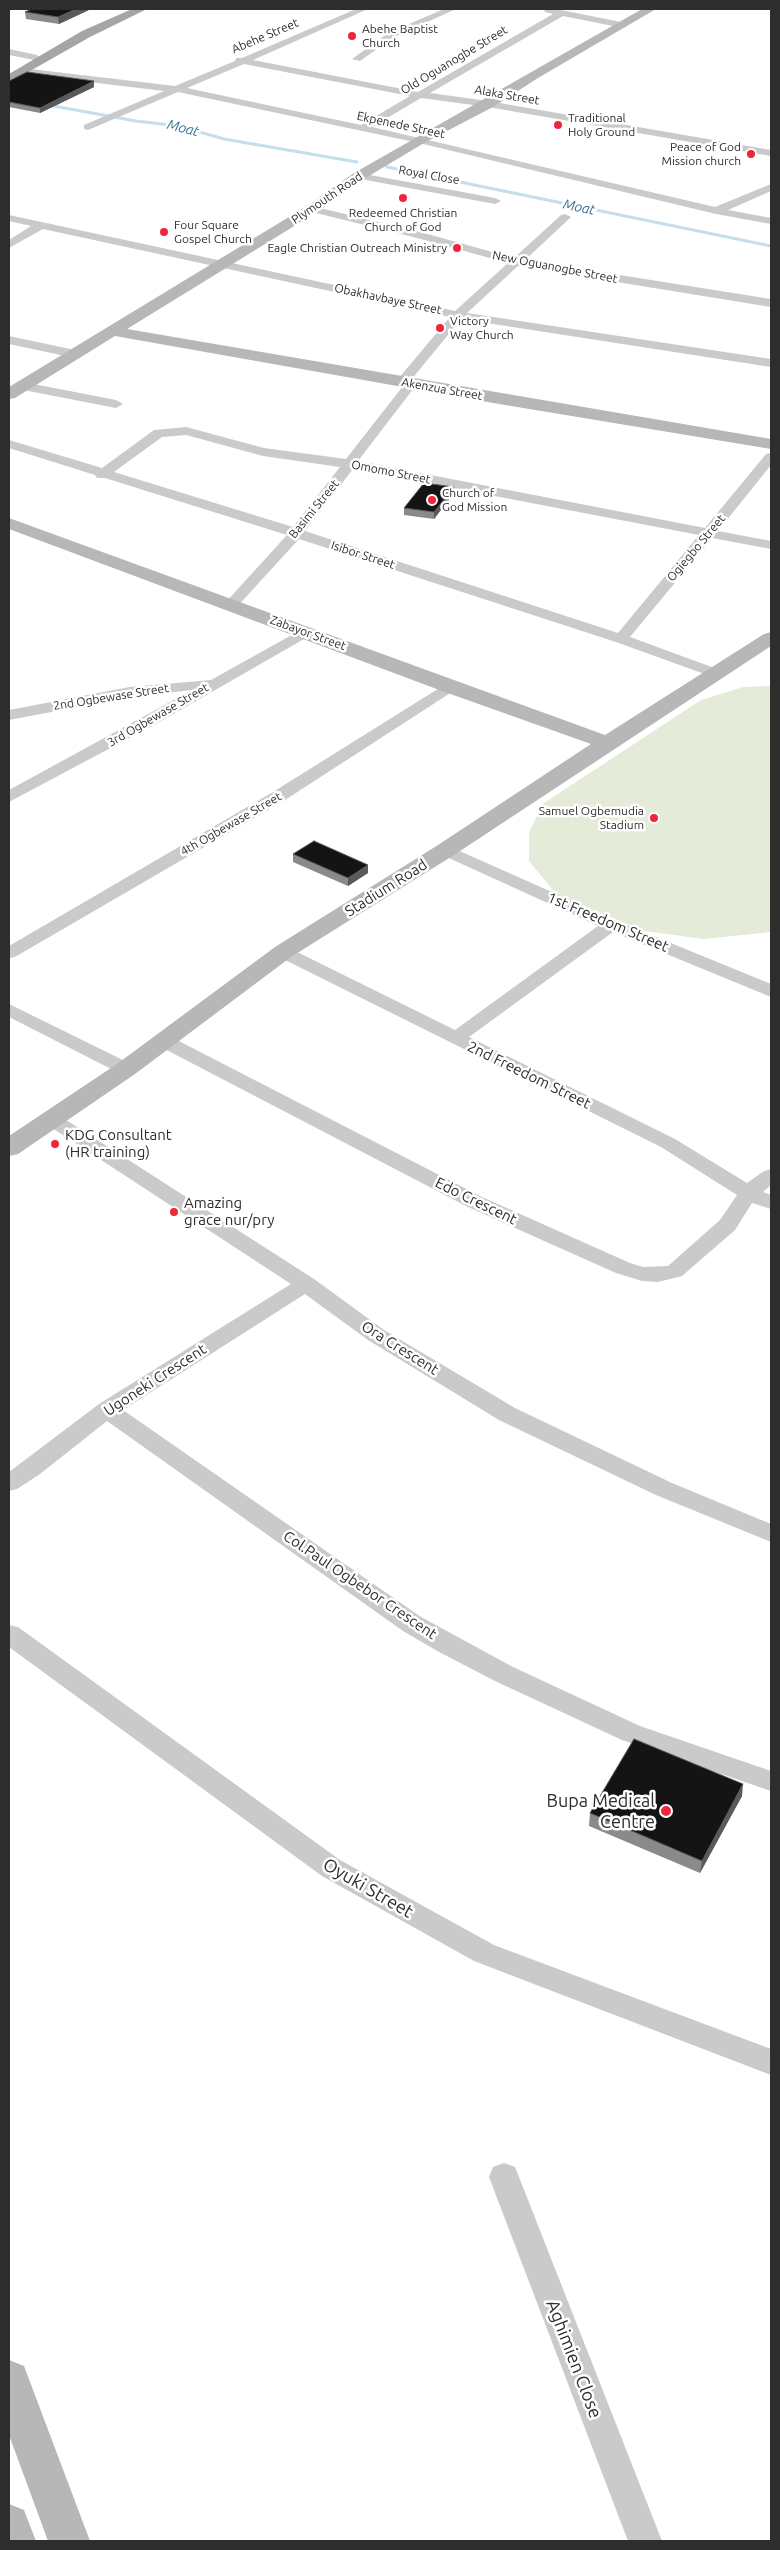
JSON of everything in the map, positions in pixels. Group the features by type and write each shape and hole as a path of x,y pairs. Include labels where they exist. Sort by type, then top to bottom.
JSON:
{"main road":[{"path":"9,72 129,9"},
{"path":"9,79 86,34 140,9"}],"street":[{"name":"Abehe Street","path":"88,126 177,89 239,60 363,9"},
{"path":"357,59 391,35 451,9"},
{"path":"540,9 623,25"},
{"name":"Plymouth Road","path":"9,394 312,209 358,176 419,140 488,104 533,75 650,9"},
{"name":"Old Oguanogbe Street","path":"361,130 561,13"},
{"path":"9,52 34,58"},
{"name":"Alaka Street","path":"239,60 420,94 771,153"},
{"name":"Ekpenede Street","path":"22,72 177,89 361,130 419,140 716,211 771,222"},
{"name":"Royal Close","path":"358,176 496,200"},
{"path":"716,211 771,187"},
{"name":"New Oguanogbe Street","path":"312,209 420,235 516,262 771,303"},
{"name":"Basimi Street","path":"230,606 296,533 350,464 458,315 565,216"},
{"name":"Obakhavbaye Street","path":"9,218 458,315 771,363"},
{"path":"9,245 42,225"},
{"name":"Akenzua Street","path":"114,331 407,383 771,444"},
{"path":"9,340 75,354"},
{"path":"23,386 116,404"},
{"name":"Omomo Street","path":"102,475 159,434 186,431 263,452 350,464 771,545"},
{"name":"Isibor Street","path":"9,444 102,475 296,533 621,639 715,673"},
{"name":"Ogiegbo Street","path":"621,639 771,457"},
{"name":"Zabayor Street","path":"9,523 450,687 607,743"},
{"name":"3rd Ogbewase Street","path":"9,797 158,717 213,683 306,632"},
{"name":"Stadium Road","path":"9,1148 126,1069 284,952 446,850 607,743 771,638"},
{"name":"2nd Ogbewase Street","path":"9,715 130,692 213,683"},
{"name":"4th Ogbewase Street","path":"9,953 280,796 450,687"},
{"name":"1st Freedom Street","path":"446,850 611,925 690,956 771,992"},
{"path":"456,1038 611,925"},
{"name":"2nd Freedom Street","path":"284,952 668,1143 748,1194 771,1203"},
{"path":"9,1010 126,1069"},
{"name":"Edo Crescent","path":"164,1040 475,1202 623,1268 642,1274 658,1275 675,1271 728,1225 748,1194 771,1175"},
{"name":"Ora Crescent","path":"53,1120 306,1284 376,1335 507,1414 664,1488 771,1533"},
{"name":"Ugoneki Crescent","path":"9,1483 32,1468 107,1410 306,1284"},
{"name":"Col.Paul Ogbebor Crescent","path":"107,1410 412,1624 504,1674 631,1733 771,1781"},
{"name":"Oyuki Street","path":"9,1634 331,1868 484,1953 771,2062"},
{"name":"Aghimien Close","path":"504,2177 645,2541"},
{"path":"9,2380 69,2541"},
{"path":"9,2525 15,2541"}],"green space":[{"name":"Samuel Ogbemudia Stadium","path":"771,686 771,932 704,939 644,931 556,894 529,861 529,832 544,803 701,700 743,687"}],"building":[{"path":"32,9 76,9 58,17 25,12"},
{"path":"27,72 94,81 40,108 9,102 9,81"},
{"path":"424,483 454,487 434,512 404,508"},
{"path":"314,841 368,865 348,878 293,854"},
{"name":"Bupa Medical Centre","path":"634,1739 743,1784 702,1861 590,1813"}],"waterway":[{"name":"Moat","path":"48,105 136,121 179,126 224,139 357,162"},
{"name":"Moat","path":"387,167 771,246"}],"place":[{"name":"Abehe Baptist Church","path":"352,36"},
{"name":"Traditional Holy Ground","path":"558,125"},
{"name":"Peace of God Mission church","path":"751,154"},
{"name":"Redeemed Christian Church of God","path":"403,198"},
{"name":"Four Square Gospel Church","path":"164,232"},
{"name":"Eagle Christian Outreach Ministry","path":"457,248"},
{"name":"Victory Way Church","path":"440,328"},
{"name":"Church of God Mission","path":"432,500"},
{"name":"Samuel Ogbemudia Stadium","path":"654,818"},
{"name":"KDG Consultant (HR training)","path":"55,1144"},
{"name":"Amazing grace nur/pry","path":"174,1212"},
{"name":"Bupa Medical Centre","path":"666,1811"}]}
